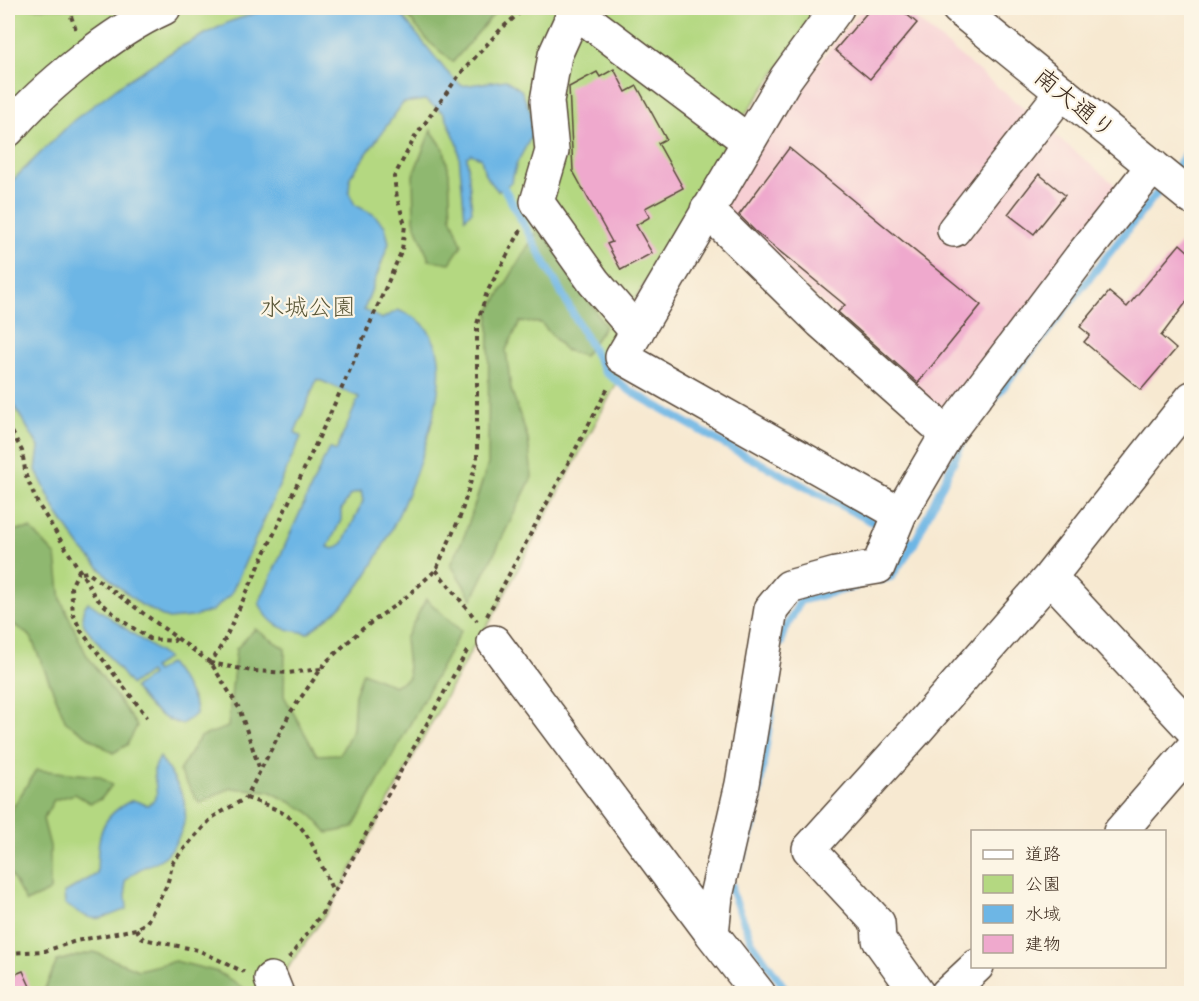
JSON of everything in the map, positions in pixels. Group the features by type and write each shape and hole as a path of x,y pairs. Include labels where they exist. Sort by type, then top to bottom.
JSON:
{"street":[{"path":"8,130 18,117 88,56 146,16 164,8"},
{"path":"837,8 786,78 622,357 900,514"},
{"name":"南大通り","path":"958,8 1191,198"},
{"path":"637,332 594,282 537,202 552,151 547,101 555,55 574,9 748,141"},
{"path":"954,230 1062,92"},
{"path":"712,934 716,896 742,784 771,609 789,587 836,574 878,567 900,514 947,434 1080,258 1153,166"},
{"path":"707,210 821,322 947,434"},
{"path":"918,993 879,940 878,923 809,849 1050,577 1191,399"},
{"path":"1050,577 1191,729"},
{"path":"488,634 712,934 759,993"},
{"path":"1121,830 1191,749"},
{"path":"947,993 975,968"}],"path":[{"path":"68,8 79,37"},
{"path":"212,663 341,390 402,250 405,225 394,177 415,137 460,74 501,29 525,8"},
{"path":"8,953 45,951 76,941 136,929 147,922 167,885 173,862 213,817 246,798 290,713 326,662 361,630 405,598 436,570 460,517 477,460 477,324 487,292 537,202"},
{"path":"136,929 143,939 198,950 274,986 283,967 323,912 488,634 608,388"},
{"path":"8,424 22,451 26,477 38,504 95,597 121,620 150,639 174,641 176,638"},
{"path":"436,570 488,634"},
{"path":"80,571 87,572 212,663 252,671 288,674 321,669"},
{"path":"80,571 71,586 73,614 81,631 147,717"},
{"path":"212,663 239,708 260,771"},
{"path":"246,798 274,807 291,817 306,831 333,892"}],"shaded area":[{"path":"863,8 903,8 1120,189 949,418 721,209 788,101"}],"green space":[{"name":"水城公園","path":"8,8 822,8 734,130 633,303 618,339 602,365 621,375 491,620 477,640 331,907 272,993 8,993"},
{"path":"401,8 499,8 453,62 429,42"},
{"path":"431,130 444,149 449,173 451,216 462,245 450,263 429,260 414,220 413,175"},
{"path":"540,226 605,326 584,356 565,350 541,323 520,322 506,350 511,389 528,439 532,477 472,599 451,565 465,534 488,464 489,312"},
{"path":"31,529 56,556 61,600 86,654 137,726 127,745 113,753 66,722 31,637 8,620 8,534 13,530"},
{"path":"426,599 461,631 353,828 328,833 309,812 269,791 230,788 199,803 179,771 200,737 228,727 236,649 255,629 285,649 284,696 317,755 340,754 353,729 355,694 363,672 394,686 409,678 405,639"},
{"path":"36,770 99,776 112,785 101,799 90,803 75,794 54,800 43,819 50,846 50,891 26,902 10,873 9,814"},
{"path":"94,952 138,970 175,961 218,972 251,993 43,993 57,961"}],"water":[{"path":"270,8 396,8 446,71 462,86 506,80 521,90 531,113 531,137 517,163 511,183 498,191 485,175 481,158 471,154 467,157 472,211 465,218 458,145 444,113 425,100 403,103 350,177 349,193 355,205 373,214 385,226 389,243 364,310 382,319 398,310 422,323 437,349 439,386 423,452 410,488 378,556 344,604 308,633 278,626 268,618 259,603 329,448 336,451 359,397 317,379 295,432 301,437 231,594 212,611 192,617 168,619 140,604 114,583 81,548 57,513 36,470 39,447 8,396 8,188 12,181 74,120 123,83 178,48 229,22","holes":["361,491 363,501 343,543 334,549 328,547 341,520 341,510 350,495"]},
{"path":"88,602 167,658 153,668 156,672 169,663 194,702 196,714 182,724 167,719 149,706 134,688 151,675 149,672 131,685 84,625 83,613"},
{"path":"160,757 182,793 184,802 184,822 177,841 164,857 139,869 125,881 127,909 101,918 89,918 65,904 64,893 97,874 99,839 112,813 133,800 147,805 155,798 154,770"}],"building":[{"path":"871,8 899,8 917,23 870,79 835,50"},
{"path":"614,69 626,92 637,86 666,139 658,143 683,188 645,208 650,217 636,225 652,253 621,270 607,244 612,242 573,171 569,87 597,72 600,77"},
{"path":"789,148 981,305 918,383 838,312 845,305 755,231 739,215"},
{"path":"1039,174 1065,195 1034,234 1008,214"},
{"path":"1180,244 1191,254 1191,296 1161,336 1176,349 1141,390 1084,342 1090,335 1080,327 1109,292 1127,307"},
{"path":"23,971 33,993 8,993 8,977"}],"waterway":[{"path":"1173,172 1192,146"},
{"path":"499,179 605,372 632,392 733,449 886,529"},
{"path":"993,400 1164,184"},
{"path":"880,580 891,577 914,544 967,433"},
{"path":"899,536 914,544"},
{"path":"781,643 782,636 800,601 854,587"},
{"path":"739,866 754,823 775,687"},
{"path":"732,886 731,890 752,942 789,994"}]}
